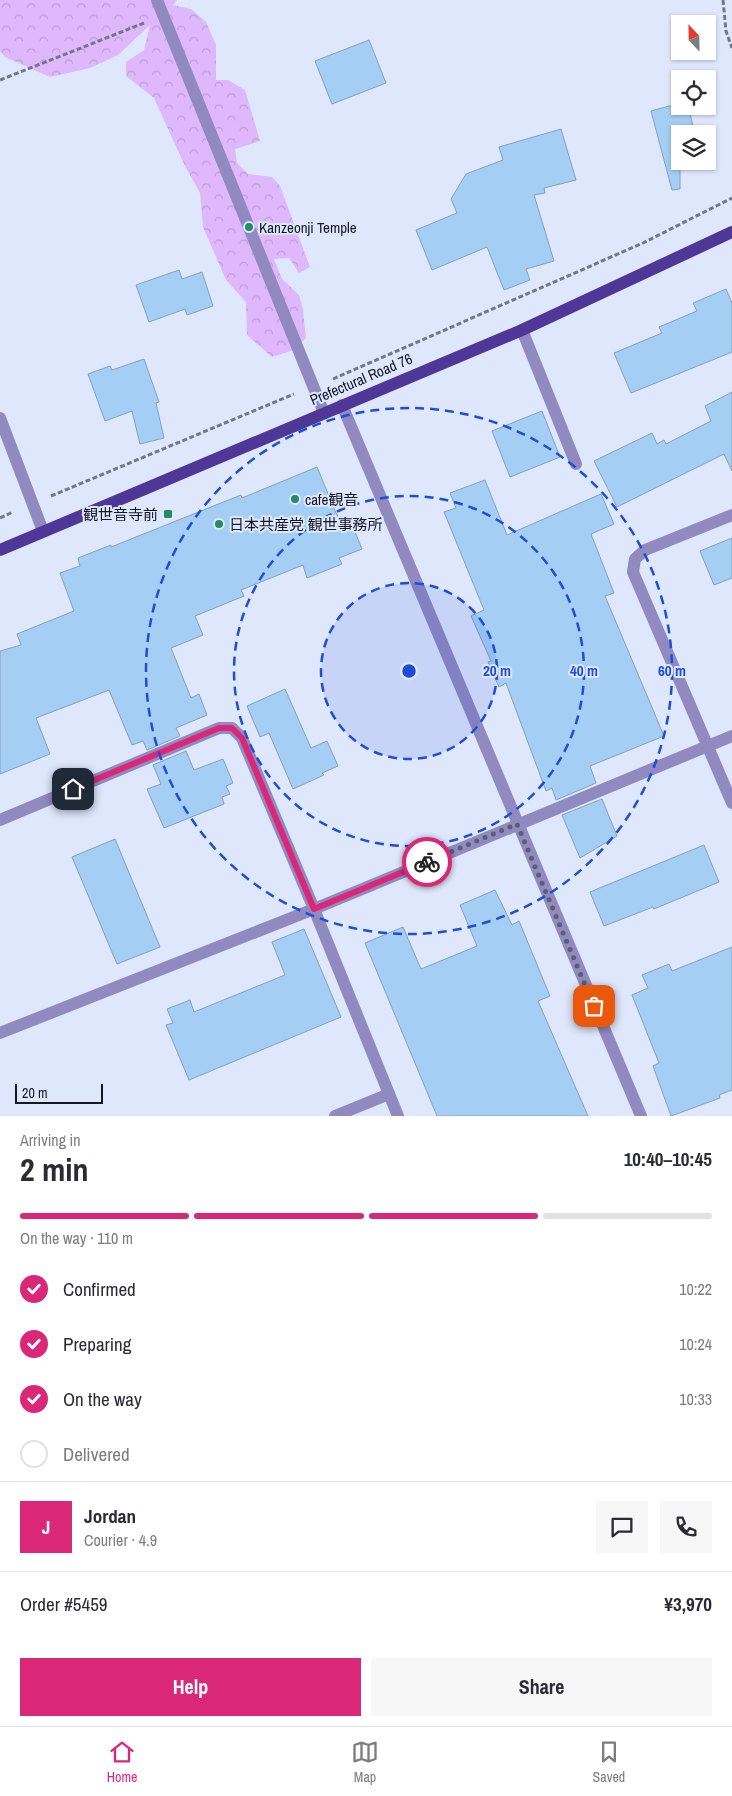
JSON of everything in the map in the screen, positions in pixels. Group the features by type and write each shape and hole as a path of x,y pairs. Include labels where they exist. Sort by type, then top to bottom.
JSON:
{"main road":[{"name":"Prefectural Road 76","path":"0,550 522,330 732,232"}],"street":[{"path":"157,0 324,413"},
{"path":"522,330 576,464"},
{"path":"342,405 641,1116"},
{"path":"0,418 43,531"},
{"path":"732,515 644,550 635,559 633,572 732,804"},
{"path":"0,820 219,728 232,728 242,738 398,1116"},
{"path":"0,1033 314,909 732,736"},
{"path":"335,1116 389,1094"}],"path":[{"path":"723,0 726,31 732,48"},
{"path":"0,80 163,16"},
{"path":"0,518 314,387 643,243 732,198"}],"green space":[{"name":"Kanzeonji Temple","path":"0,0 177,0 173,5 191,9 206,22 216,45 216,80 228,80 245,90 260,141 235,149 237,163 248,174 272,177 280,186 310,267 299,273 289,258 274,259 282,279 299,295 303,310 306,338 291,351 272,357 247,335 246,302 226,280 203,227 200,193 184,164 154,98 126,76 126,62 144,50 150,25 118,55 90,68 50,77 5,57 0,51"}],"building":[{"path":"369,40 386,83 332,104 315,61"},
{"path":"671,106 671,115 690,115 693,125 671,125 671,170 680,170 680,189 672,190 651,111"},
{"path":"561,129 576,180 544,188 545,193 534,195 554,261 526,269 530,280 504,290 487,247 432,270 416,230 457,213 451,199 466,174 503,160 499,147"},
{"path":"179,270 182,279 202,272 213,306 187,315 185,309 149,322 136,285"},
{"path":"726,289 732,303 732,352 631,393 614,353 662,333 659,327 697,311 693,303"},
{"path":"144,359 159,402 156,403 164,438 140,444 132,411 105,421 88,374 110,366 112,370"},
{"path":"732,392 732,471 724,454 617,507 594,461 652,433 657,444 664,440 666,444 711,421 705,406"},
{"path":"542,411 560,457 510,477 492,431"},
{"path":"317,467 336,513 340,520 349,517 362,549 339,558 342,564 307,578 303,565 241,590 244,596 195,616 203,635 171,648 191,698 199,694 207,715 176,728 180,736 147,750 143,741 132,745 109,690 36,718 50,754 0,774 0,651 21,645 17,634 74,611 60,573 80,566 78,558 111,545 111,547 241,495 242,498"},
{"path":"485,480 507,535 601,494 614,524 591,534 614,593 605,596 664,736 590,766 596,783 556,800 552,788 546,791 506,683 499,687 488,662 491,661 471,616 484,610 444,512 456,508 450,493"},
{"path":"732,538 732,578 714,585 700,551"},
{"path":"285,689 311,748 327,741 338,766 322,773 324,775 293,789 269,733 260,737 247,706"},
{"path":"186,751 194,770 223,759 233,783 226,786 230,794 222,797 224,804 164,828 147,789 161,784 153,765"},
{"path":"602,799 617,836 580,858 562,815"},
{"path":"115,839 160,947 117,964 72,857"},
{"path":"704,845 719,882 654,909 653,907 604,926 590,892"},
{"path":"495,890 512,925 519,921 550,996 538,1001 588,1116 437,1116 365,943 403,927 421,969 477,946 460,905"},
{"path":"304,929 341,1017 189,1080 166,1025 173,1023 167,1009 190,1000 194,1012 285,975 272,942"},
{"path":"732,947 732,1090 719,1095 720,1098 671,1116 653,1066 659,1063 632,995 648,988 642,975 669,964 672,971"}],"way so far":[{"path":"427,862 517,824 594,1006"}],"place":[{"name":"Kanzeonji Temple","path":"249,227"},
{"name":"cafe観音","path":"295,499"},
{"name":"観世音寺前","path":"168,514"},
{"name":"日本共産党 観世事務所","path":"219,524"}],"route":[{"path":"73,789 219,728 232,728 242,738 314,909 427,862"}]}
